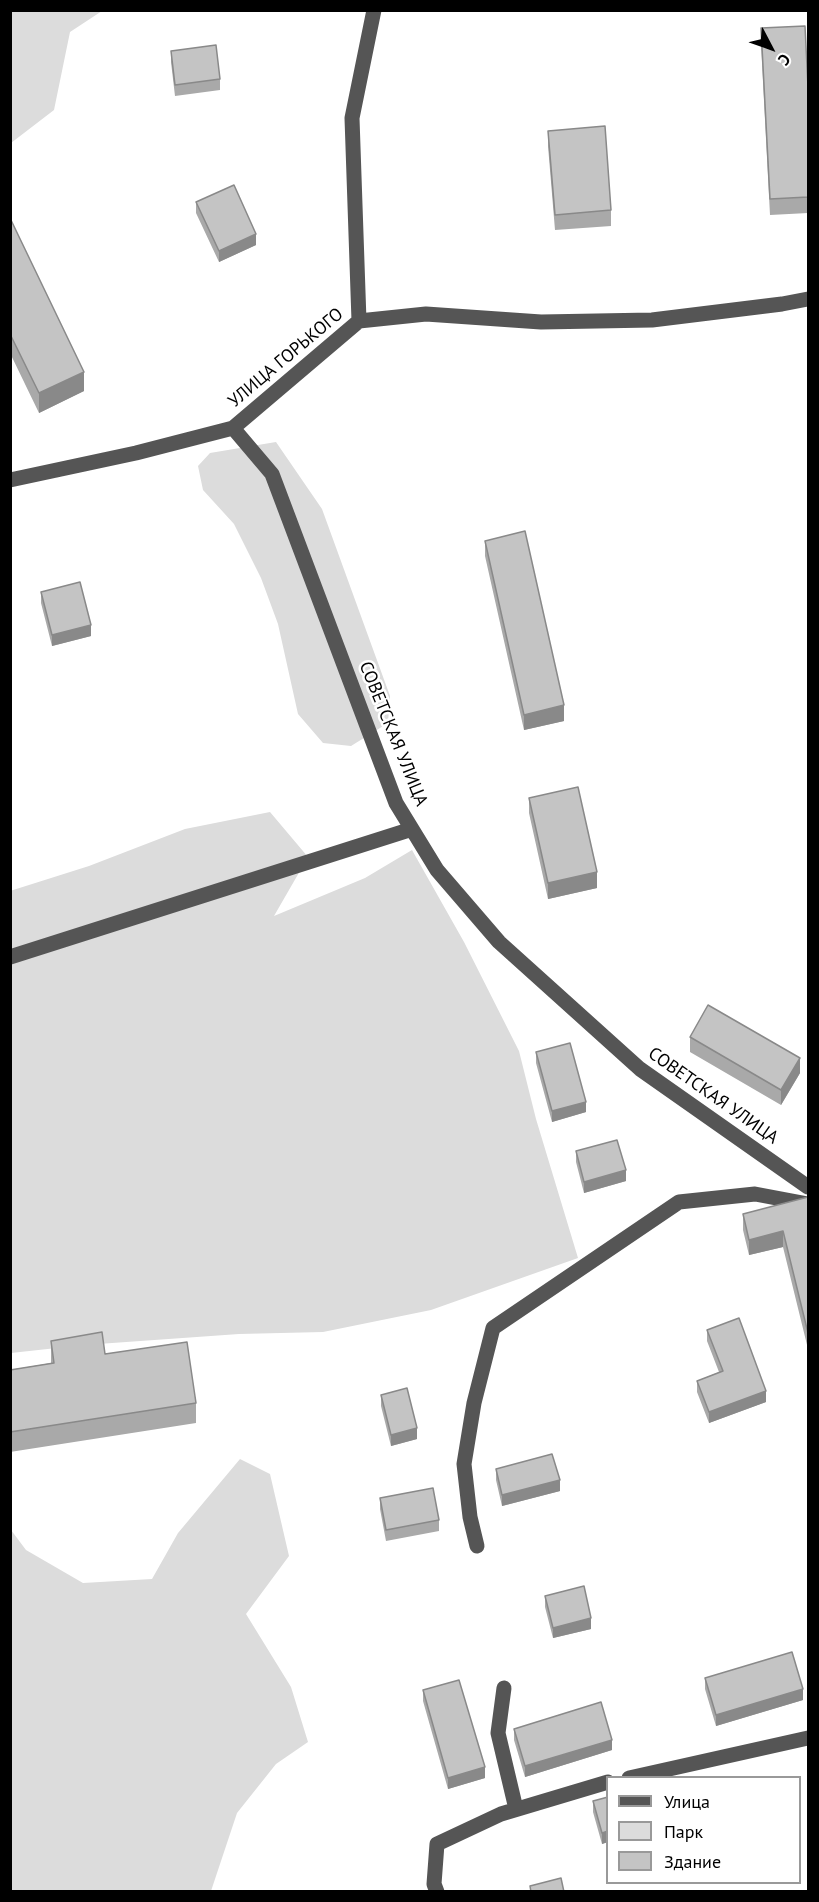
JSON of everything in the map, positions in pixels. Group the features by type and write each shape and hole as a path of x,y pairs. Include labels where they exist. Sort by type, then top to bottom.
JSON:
{"street":[{"path":"360,321 352,118 374,10"},
{"name":"УЛИЦА ГОРЬКОГО","path":"10,480 136,453 233,428 360,321 426,314 541,322 652,320 808,299"},
{"name":"СОВЕТСКАЯ УЛИЦА","path":"233,428 272,474 396,803 437,870 499,942 640,1069 808,1187"},
{"path":"10,957 412,828"},
{"path":"477,1546 470,1517 464,1464 474,1403 493,1328 679,1202 755,1194 808,1204"},
{"path":"504,1688 498,1733 516,1809"},
{"path":"638,1776 808,1738"},
{"path":"437,1892 434,1884 437,1844 501,1814 606,1783"}],"green space":[{"path":"11,10 102,11 70,32 54,110 11,143"},
{"path":"276,442 322,509 390,696 388,723 351,746 323,743 298,714 278,624 261,578 234,524 203,490 198,466 210,453"},
{"path":"270,812 308,857 274,916 365,878 412,850 464,942 519,1051 536,1119 578,1258 431,1310 323,1332 239,1334 84,1345 11,1353 10,891 89,866 185,829"},
{"path":"240,1459 270,1474 289,1556 246,1614 291,1687 308,1742 276,1764 237,1813 211,1891 11,1891 11,1530 26,1550 83,1583 152,1579 178,1533"}],"building":[{"path":"805,26 808,87 808,197 770,199 761,28"},
{"path":"216,45 220,79 175,85 171,51"},
{"path":"605,126 611,210 555,215 548,131"},
{"path":"234,185 256,234 219,251 196,202"},
{"path":"10,218 84,372 39,393 10,334"},
{"path":"525,531 564,705 524,715 485,541"},
{"path":"80,582 91,625 52,635 41,592"},
{"path":"578,787 597,872 548,883 529,798"},
{"path":"708,1005 800,1058 781,1090 690,1037"},
{"path":"570,1043 586,1102 552,1111 536,1052"},
{"path":"617,1140 626,1170 584,1182 576,1151"},
{"path":"808,1197 808,1333 783,1231 749,1240 743,1214"},
{"path":"739,1318 766,1391 709,1412 697,1381 723,1371 707,1330"},
{"path":"102,1332 105,1354 187,1342 196,1403 10,1432 10,1370 54,1363 51,1341"},
{"path":"407,1388 417,1428 391,1435 381,1395"},
{"path":"552,1454 560,1480 502,1495 496,1469"},
{"path":"433,1488 439,1520 386,1530 380,1498"},
{"path":"584,1586 591,1618 553,1628 545,1596"},
{"path":"792,1652 803,1689 716,1715 705,1678"},
{"path":"459,1680 485,1767 448,1778 423,1690"},
{"path":"601,1702 612,1740 525,1766 514,1729"},
{"path":"606,1798 606,1832 602,1833 593,1801"},
{"path":"561,1878 564,1892 531,1892 530,1886"}]}
